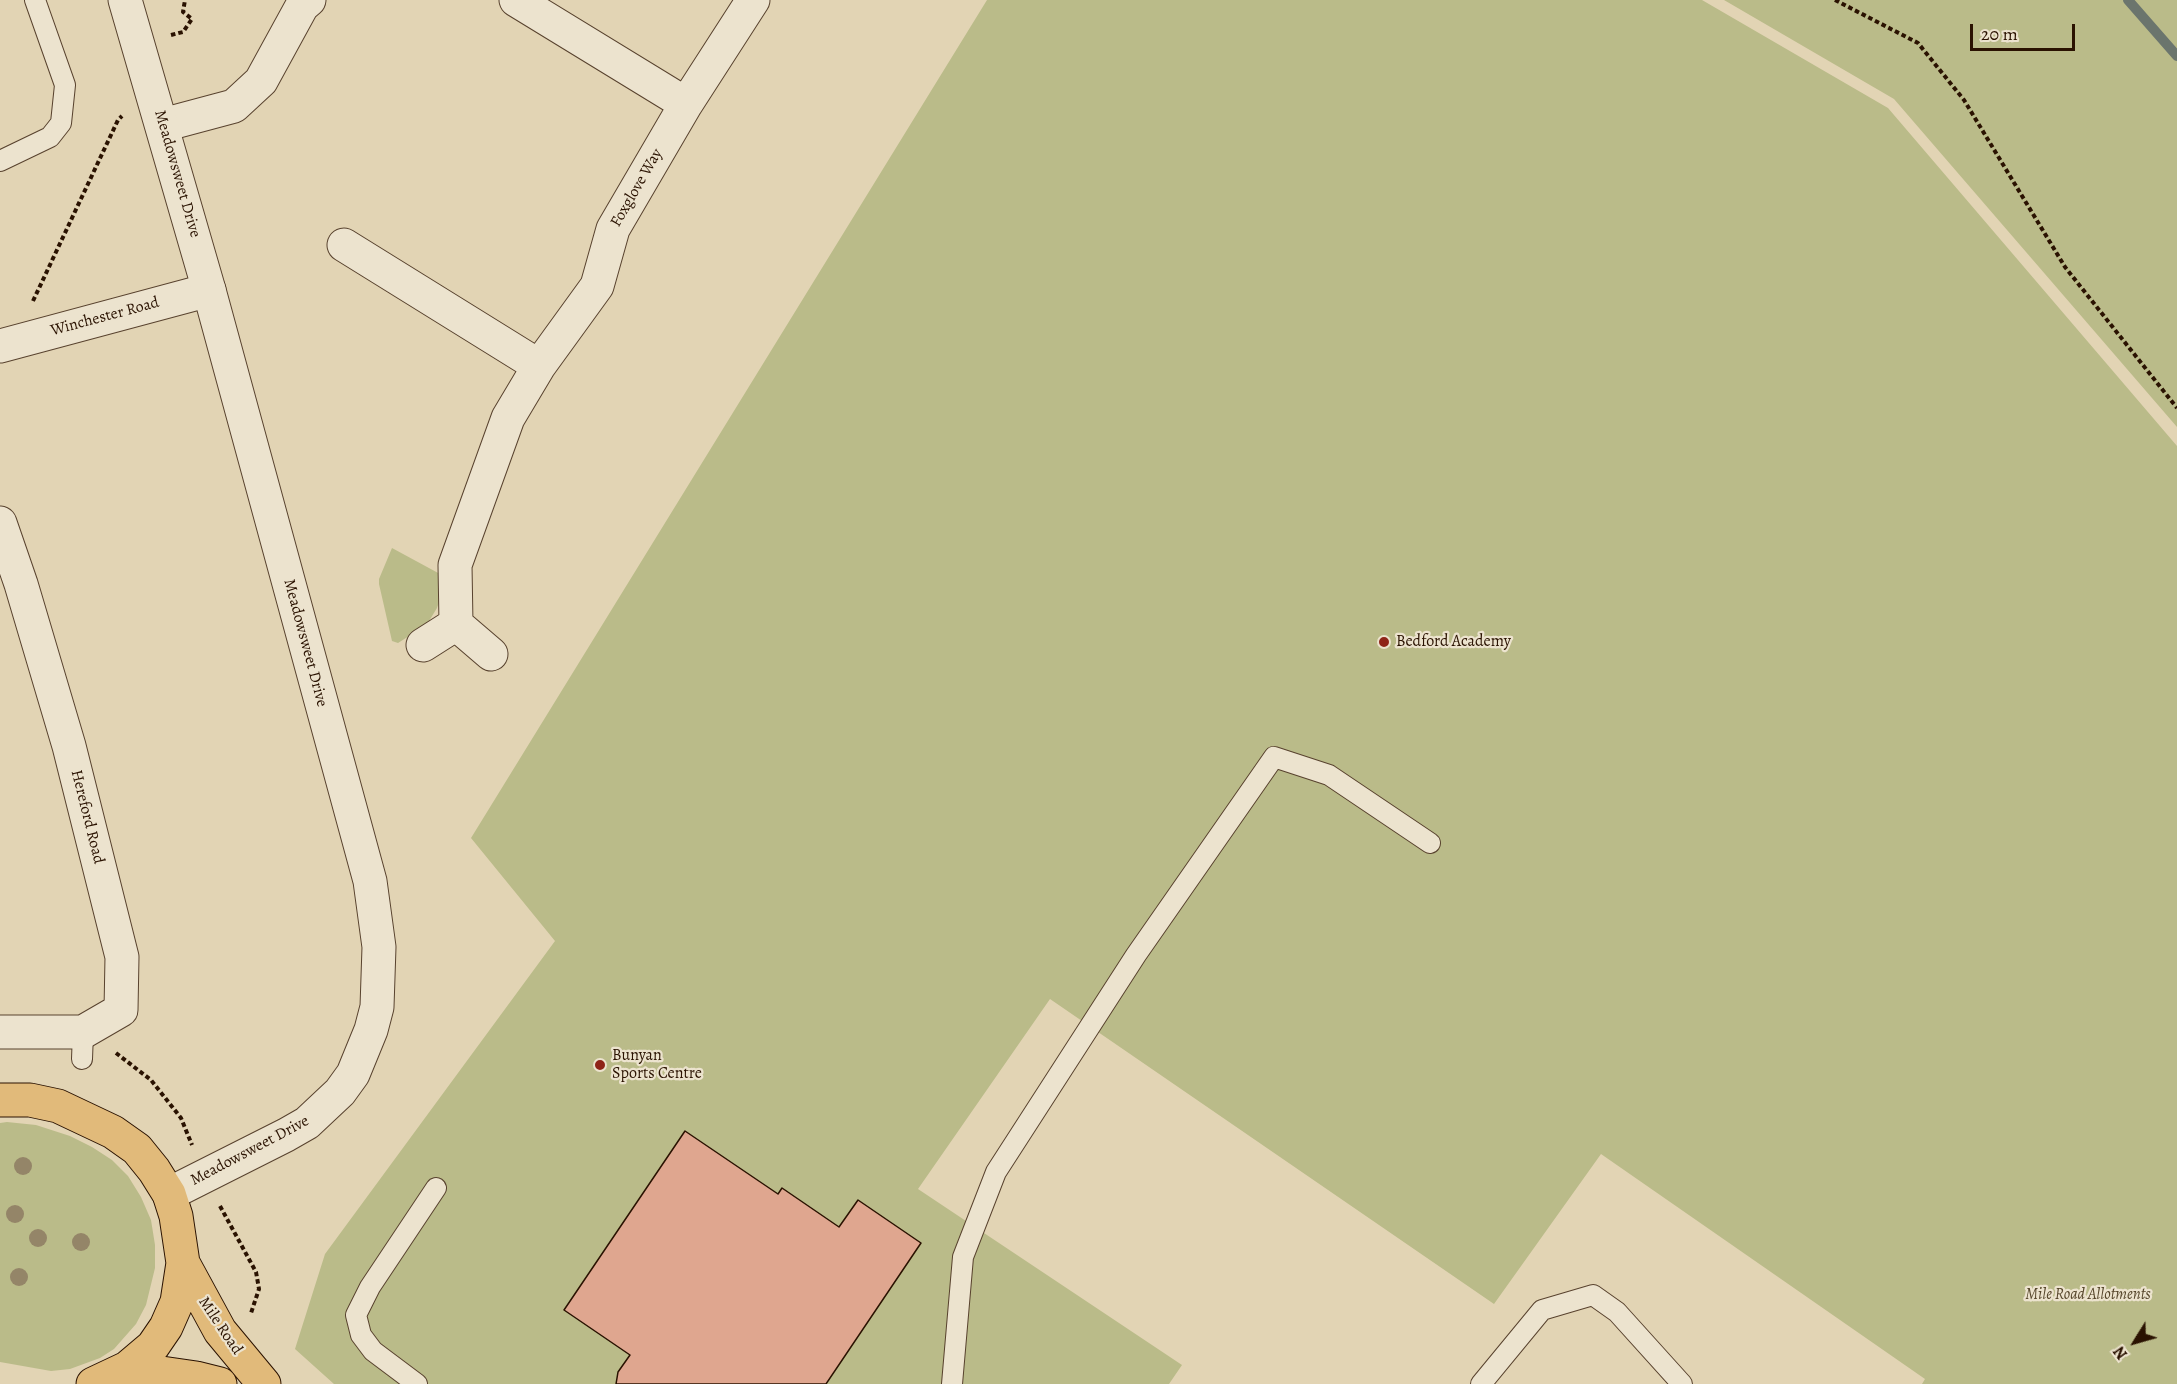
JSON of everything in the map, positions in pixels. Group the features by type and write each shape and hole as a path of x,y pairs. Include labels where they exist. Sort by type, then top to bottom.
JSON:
{"main road":[{"path":"0,1100 30,1100 58,1106 113,1132 137,1149 169,1194 176,1216 183,1263 177,1302 166,1327 153,1346 127,1368 93,1384"},
{"name":"Mile Road","path":"183,1263 220,1330 264,1384"},
{"path":"127,1368 196,1378 220,1384"}],"street":[{"name":"Meadowsweet Drive","path":"125,0 209,290 370,881 379,947 377,1007 363,1052 346,1083 324,1108 286,1135 169,1194"},
{"path":"163,125 234,106 261,81 302,6 309,0"},
{"path":"516,0 686,104"},
{"name":"Foxglove Way","path":"456,624 455,565 508,418 539,366 597,286 613,229 686,104 753,0"},
{"path":"344,245 539,366"},
{"name":"Winchester Road","path":"13,342 209,290"},
{"path":"0,523 10,585"},
{"name":"Hereford Road","path":"0,1032 82,1046 121,1010 122,957 69,746 10,585"},
{"path":"423,645 456,624 491,654"}],"lane":[{"path":"0,161 50,137 62,123 65,85 35,0"},
{"path":"952,1384 963,1257 996,1172 1136,955 1274,758 1329,774 1430,843"},
{"path":"417,1384 373,1351 361,1335 356,1315 370,1287 436,1188"},
{"path":"1481,1384 1542,1310 1593,1295 1617,1311 1682,1384"}],"path":[{"path":"138,43 183,32 192,19 183,12 185,0"},
{"path":"1835,0 1918,44 1964,100 2065,267 2177,408"},
{"path":"13,342 118,120 125,114"},
{"path":"82,1046 117,1053 151,1080 181,1118 187,1132"},
{"path":"225,1216 256,1272 259,1289 253,1312 244,1321"}],"green space":[{"name":"Bedford Academy","path":"987,0 1702,0 1888,108 2177,446 2177,1384 1922,1384 1925,1379 1601,1154 1494,1304 1050,999 918,1189 1182,1365 1169,1384 334,1384 295,1349 325,1254 555,941 471,838"},
{"path":"1724,0 2177,0 2177,427 1894,99"},
{"path":"392,548 440,574 441,596 437,608 429,621 398,643 392,641 379,584"},
{"path":"0,1123 36,1125 70,1136 112,1160 128,1176 151,1220 155,1245 155,1268 146,1305 136,1324 114,1349 100,1358 70,1369 51,1371 0,1362"}],"building":[{"path":"685,1131 778,1194 782,1188 839,1227 858,1200 921,1243 826,1384 616,1384 618,1372 630,1355 564,1310"}],"waterway":[{"path":"2128,0 2177,56"}],"place":[{"name":"Bedford Academy","path":"1384,642"},
{"name":"Bunyan Sports Centre","path":"600,1065"}],"park label":[{"name":"Mile Road Allotments","path":"2088,1295"}]}
